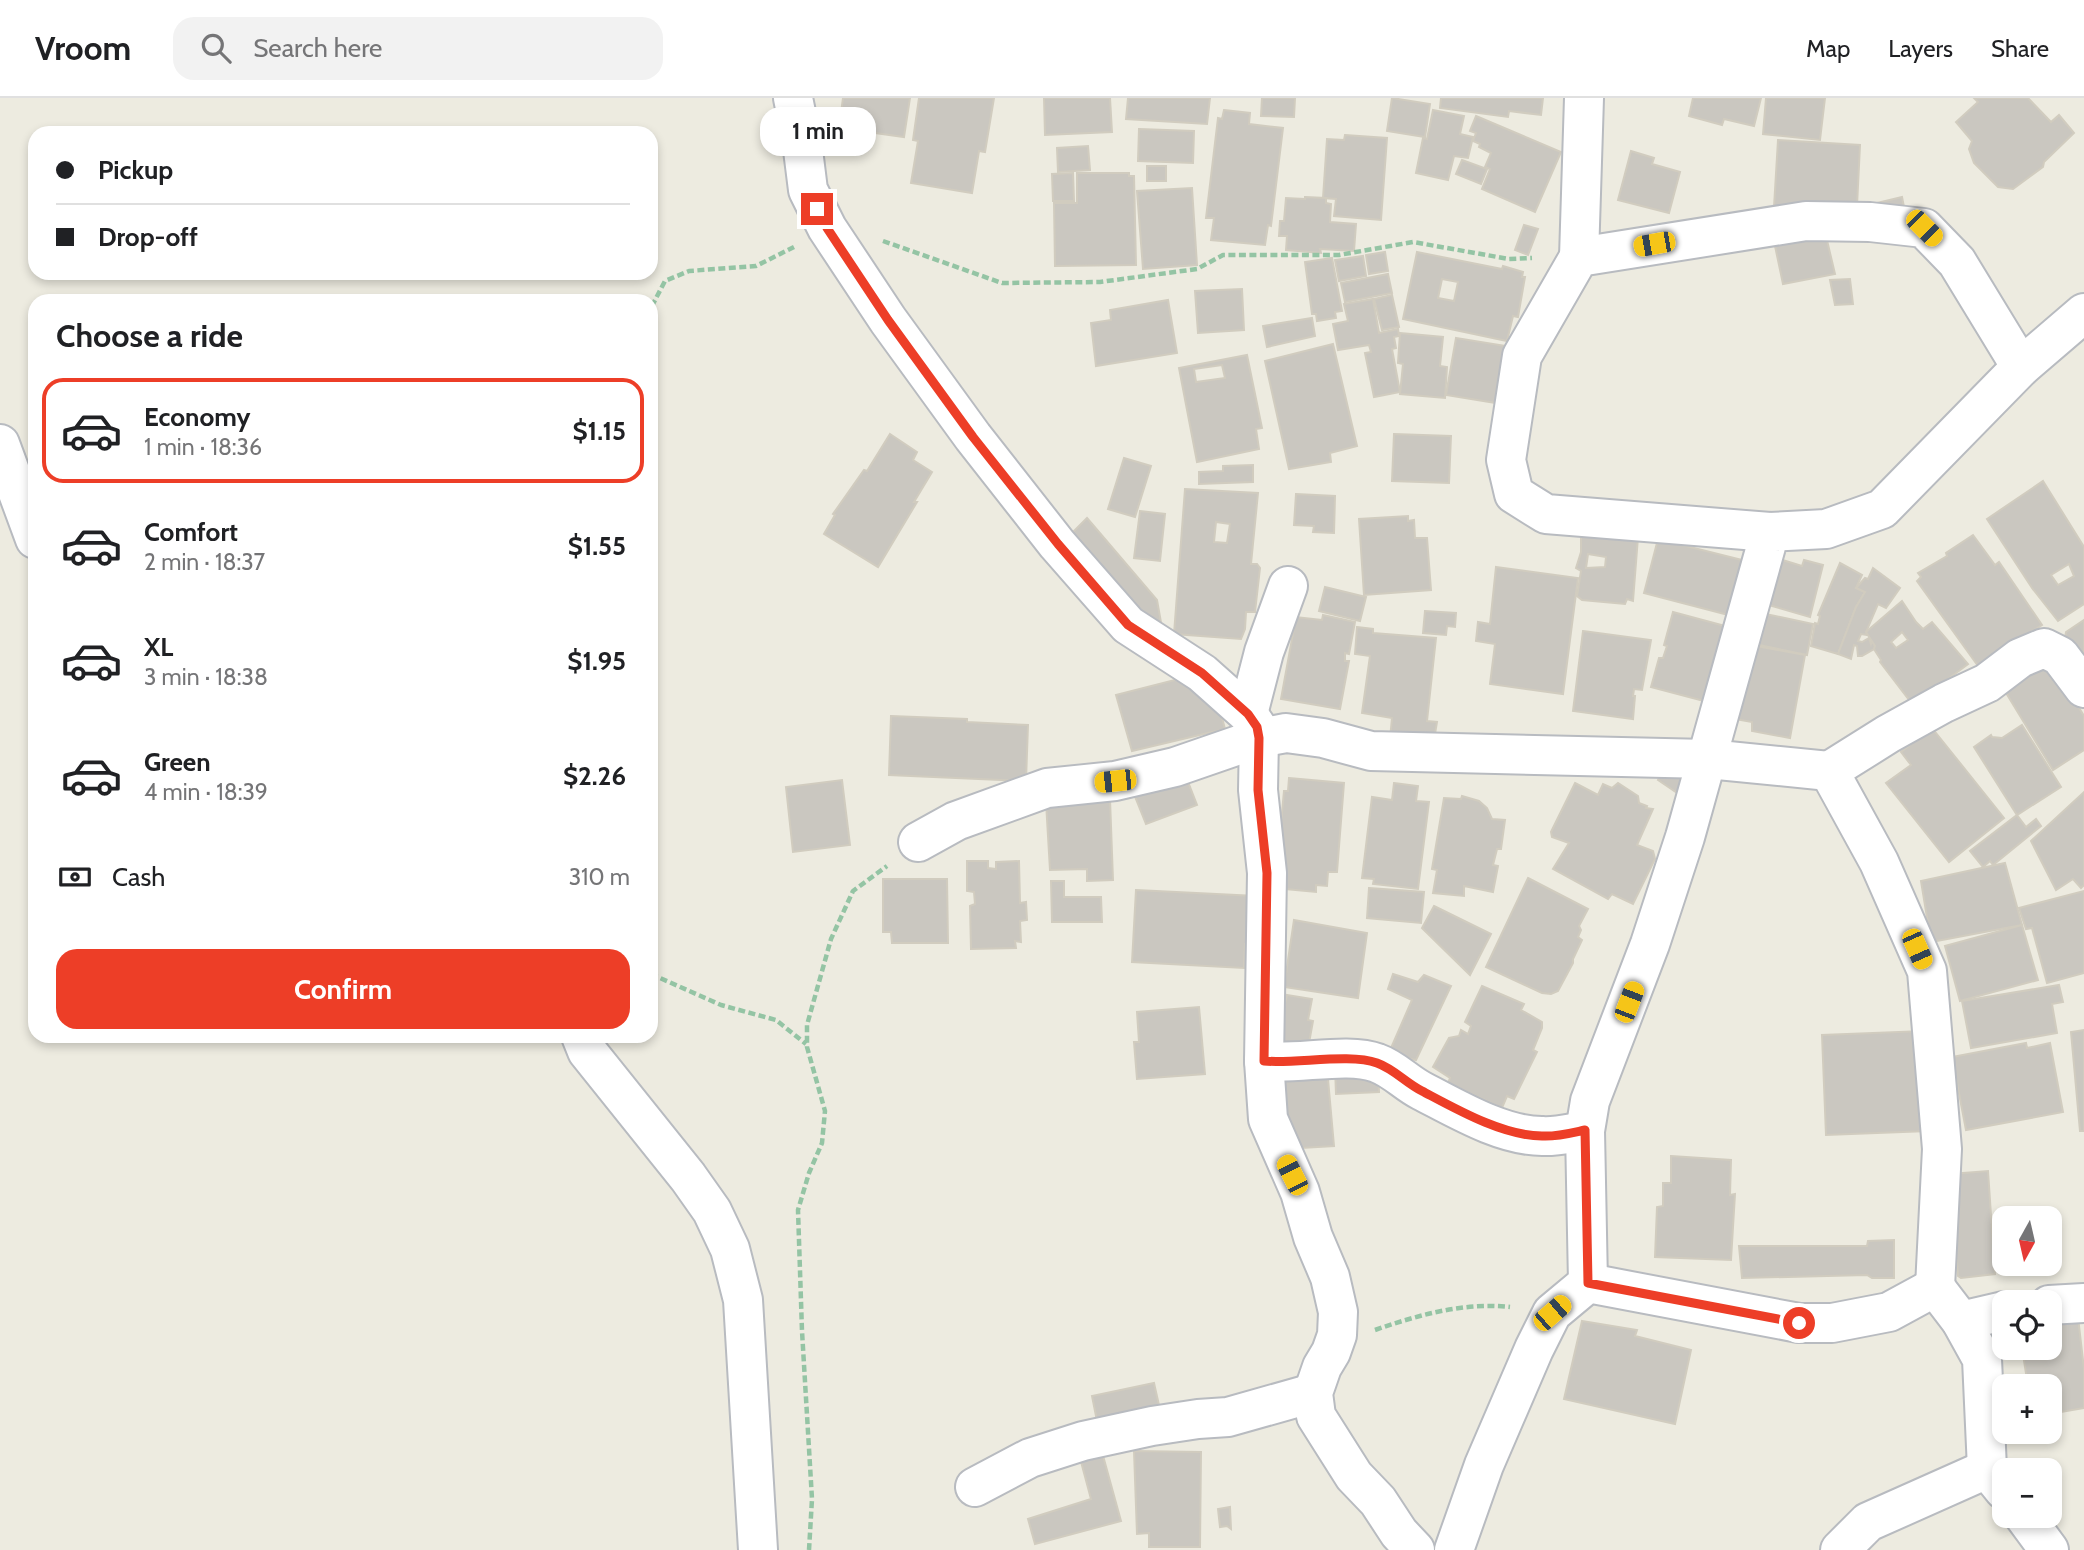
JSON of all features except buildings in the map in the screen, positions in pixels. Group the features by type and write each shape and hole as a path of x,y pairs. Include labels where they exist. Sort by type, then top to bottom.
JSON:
{"street":[{"path":"793,98 808,190 827,228 888,320 973,437 1058,544 1128,625 1202,673 1254,726 1323,738 1371,751 1709,759 1829,771 1888,734 1987,683 2020,658 2044,648 2060,656 2084,688"},
{"path":"1584,98 1579,257 1522,356 1506,460 1514,494 1546,514 1770,532 1826,529 1882,509 2021,367 2084,313"},
{"path":"1579,257 1807,221 1870,222 1924,228 1957,262 2021,367"},
{"path":"0,444 28,520"},
{"path":"1588,1283 1585,1130 1590,1101 1650,944 1709,759 1770,532"},
{"path":"1288,586 1264,652 1254,726 1267,873 1264,1061 1268,1119 1300,1192 1313,1237 1330,1277 1338,1312 1332,1352 1321,1367 1313,1393 1316,1416 1354,1476 1378,1501 1399,1533 1415,1550"},
{"path":"918,842 956,821 1047,788 1115,781 1175,767 1254,726"},
{"path":"1829,771 1879,862 1927,971 1942,1149 1935,1287 1961,1321 1982,1359 1993,1458"},
{"path":"584,1043 587,1051 688,1177 712,1211 730,1249 743,1300 758,1550"},
{"path":"1264,1061 1282,1063 1348,1059 1375,1062 1399,1074 1420,1090 1483,1122 1519,1133 1542,1136 1585,1130"},
{"path":"1588,1283 1799,1323 1832,1323 1889,1312 1935,1287"},
{"path":"1454,1550 1485,1465 1552,1313 1588,1283"},
{"path":"2062,1304 2084,1303"},
{"path":"1961,1321 1992,1314"},
{"path":"975,1487 1030,1458 1083,1441 1152,1426 1228,1417 1313,1393"},
{"path":"1840,1550 1868,1522 1992,1480"},
{"path":"2033,1528 2049,1550"}],"path":[{"path":"658,294 665,281 688,271 756,266 794,247 791,233 808,190"},
{"path":"839,247 878,240 1002,283 1100,282 1197,269 1223,255 1339,254 1413,242 1509,259 1579,257"},
{"path":"809,1550 812,1499 798,1210 809,1173 822,1143 825,1111 807,1045 807,1024 831,939 853,891 918,842"},
{"path":"658,977 722,1005 776,1020 807,1045"},
{"path":"1332,1352 1348,1341 1378,1329 1460,1307 1500,1306 1552,1313"}],"route":[{"path":"817,209 888,320 973,437 1058,544 1128,625 1202,673 1228,694 1257,727 1258,790 1267,873 1264,1061 1282,1063 1348,1059 1375,1062 1399,1074 1420,1090 1483,1122 1519,1133 1542,1136 1585,1130 1588,1283 1799,1323"}]}
